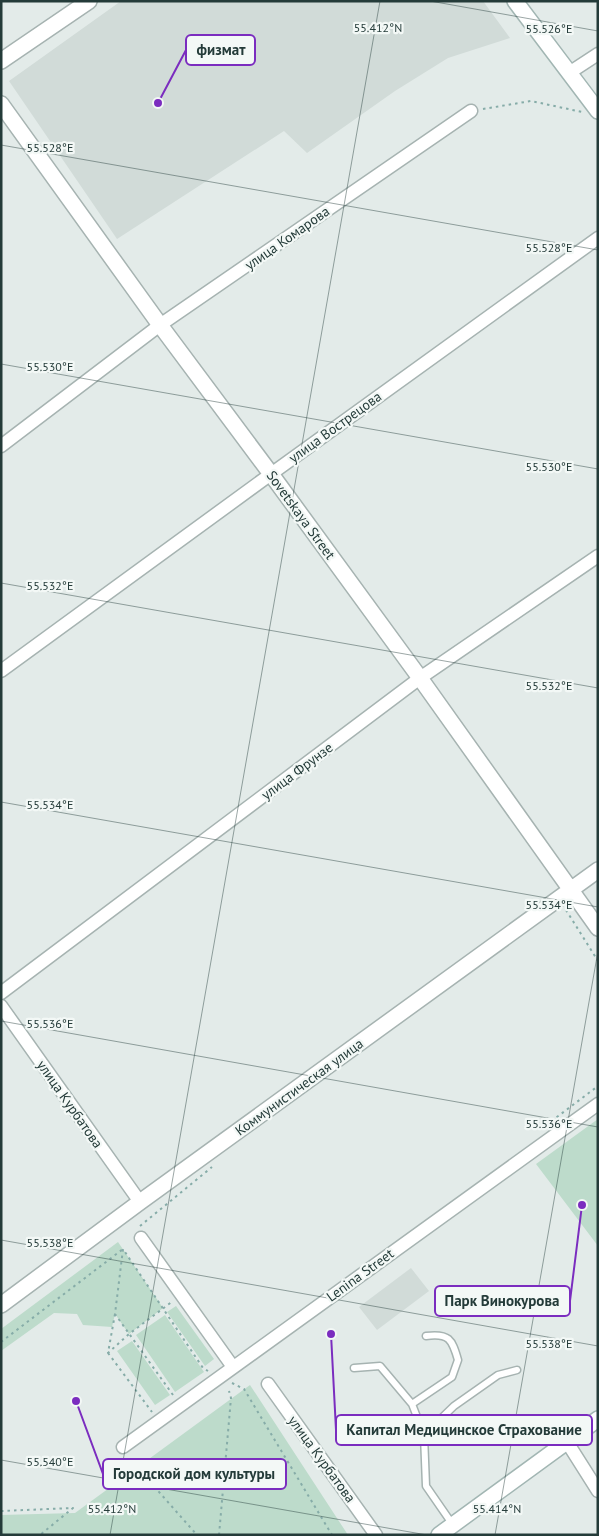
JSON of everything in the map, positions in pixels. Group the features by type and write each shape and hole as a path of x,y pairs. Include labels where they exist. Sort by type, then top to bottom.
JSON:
{"street":[{"path":"1,61 89,1"},
{"path":"515,1 569,73 592,113"},
{"path":"569,73 598,54"},
{"name":"Sovetskaya Street","path":"1,104 160,325 420,678 565,893 598,928"},
{"name":"улица Комарова","path":"3,440 160,325 471,111"},
{"name":"улица Вострецова","path":"1,671 598,238"},
{"name":"улица Фрунзе","path":"1,993 420,678 598,556"},
{"name":"Коммунистическая улица","path":"1,1305 598,870"},
{"name":"улица Курбатова","path":"1,1006 140,1202"},
{"name":"Lenina Street","path":"123,1446 598,1104"},
{"path":"141,1238 233,1367"},
{"name":"улица Курбатова","path":"268,1384 376,1535"},
{"path":"439,1535 598,1419"},
{"path":"567,1442 598,1491"}],"lane":[{"path":"412,1404 452,1377 458,1360 455,1349 449,1339 439,1334 426,1336"},
{"path":"354,1368 380,1366 412,1404 424,1435 426,1486 453,1525"},
{"path":"424,1435 454,1406 498,1376 518,1370"}],"path":[{"path":"471,111 531,101 592,113"},
{"path":"565,893 598,961"},
{"path":"123,1249 203,1368 217,1378 244,1388 332,1535"},
{"path":"123,1249 108,1353 158,1421"},
{"path":"1,1342 123,1249"},
{"path":"108,1353 163,1308"},
{"path":"115,1314 181,1405"},
{"path":"219,1535 231,1398 228,1391"},
{"path":"137,1467 197,1535"},
{"path":"1,1511 73,1508 40,1535"}],"shaded area":[{"path":"121,1 483,1 510,38 448,58 395,91 307,153 284,131 117,239 9,81"},
{"path":"411,1268 429,1291 377,1330 359,1307"}],"green space":[{"path":"598,1119 598,1246 536,1164"},
{"path":"118,1242 163,1308 129,1334 115,1314 112,1327 83,1325 77,1314 54,1313 1,1351 1,1329"},
{"path":"176,1306 214,1359 205,1366 167,1312"},
{"path":"165,1315 204,1372 175,1392 136,1335"},
{"path":"132,1341 170,1395 155,1405 117,1351"},
{"path":"250,1385 348,1535 1,1535 1,1515 75,1513"}],"place":[{"name":"физмат","path":"158,103"},
{"name":"Парк Винокурова","path":"582,1205"},
{"name":"Капитал Медицинское Страхование","path":"331,1334"},
{"name":"Городской дом культуры","path":"76,1401"}]}
